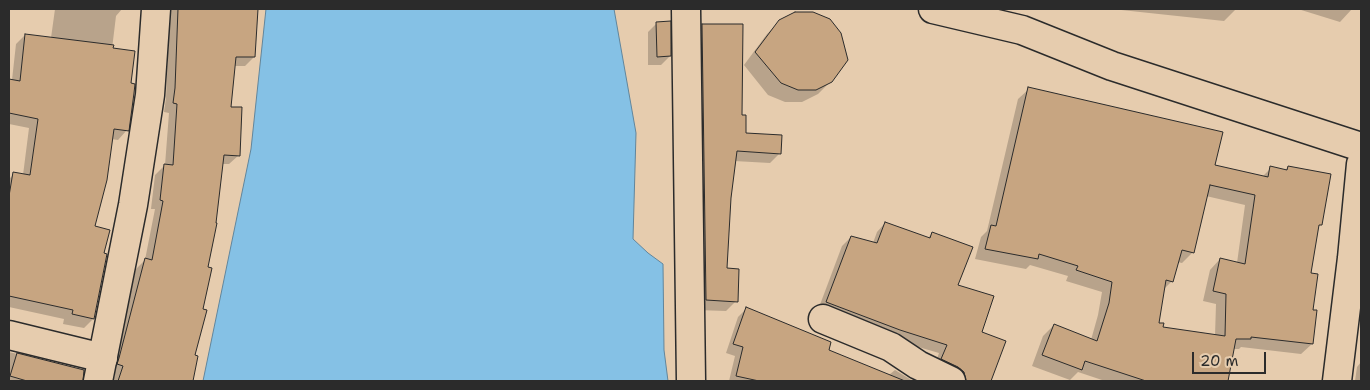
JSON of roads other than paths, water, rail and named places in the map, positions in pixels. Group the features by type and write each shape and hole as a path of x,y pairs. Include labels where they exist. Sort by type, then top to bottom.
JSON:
{"main road":[{"path":"9,335 100,370 133,205 150,95 156,9"},
{"path":"686,9 691,381"},
{"path":"933,9 1022,30 1112,66 1361,147"},
{"path":"1336,381 1352,258 1361,164"},
{"path":"823,319 891,347 918,365 951,381"}],"water":[{"path":"266,9 614,9 636,133 633,239 663,264 664,350 668,381 203,381 251,149"}]}
